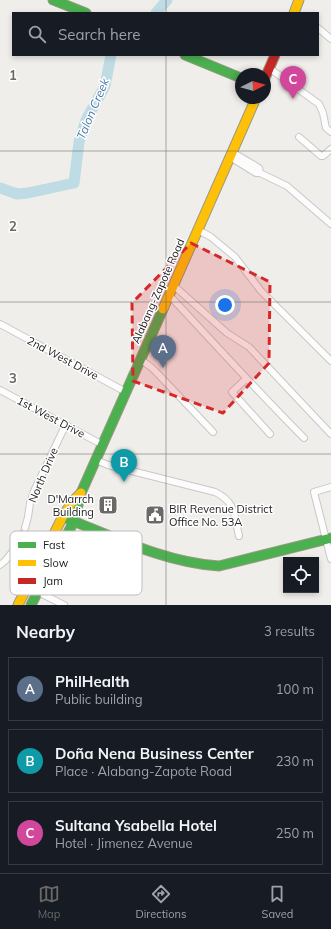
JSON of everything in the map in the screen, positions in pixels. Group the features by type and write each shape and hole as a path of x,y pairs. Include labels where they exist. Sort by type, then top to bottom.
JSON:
{"main road":[{"path":"53,0 83,12"},
{"path":"296,12 299,0"},
{"path":"187,56 235,76"},
{"path":"269,68 275,56"},
{"name":"Alabang-Zapote Road","path":"69,531 74,521 81,493 253,104"},
{"name":"Alabang-Zapote Road","path":"55,531 72,502 81,493"},
{"path":"63,516 100,531"},
{"path":"142,547 167,557 200,566 219,566 329,538"},
{"name":"Alabang-Zapote Road","path":"18,605 23,595"},
{"name":"Alabang-Zapote Road","path":"31,605 36,595"}],"street":[{"path":"319,29 331,39"},
{"path":"271,69 319,104 323,113 326,128 331,132"},
{"path":"299,137 322,156 331,148"},
{"path":"231,155 241,161 259,168 260,173 287,186 331,224"},
{"path":"198,230 211,237 235,257 261,291 331,361"},
{"path":"173,285 227,333 249,347 331,434"},
{"path":"169,295 246,379 304,438"},
{"name":"2nd West Drive","path":"0,324 126,392"},
{"path":"140,360 154,370 213,432"},
{"path":"246,379 232,392 270,434"},
{"name":"1st West Drive","path":"0,390 66,424 102,445"},
{"name":"North Drive","path":"25,528 34,491 66,424"},
{"path":"96,460 108,465 215,492 223,496 229,501 232,508 238,536"},
{"path":"331,487 314,492 329,538 331,559"},
{"path":"0,565 6,561 10,555"},
{"path":"44,595 64,605"}],"highlighted area":[{"path":"191,243 270,282 269,363 223,413 133,381 132,303"}],"waterway":[{"name":"Talon Creek","path":"157,12 167,0"},
{"name":"Talon Creek","path":"0,188 17,194 74,183 79,142 86,120 105,86 111,56"}],"traffic: fast":[{"path":"53,0 83,12"},
{"path":"187,56 235,76"},
{"path":"69,531 74,521 81,493 163,309"},
{"path":"68,519 98,531"},
{"path":"142,548 180,560 219,566 331,538"},
{"path":"31,605 36,595"}],"traffic: slow":[{"path":"294,12 299,0"},
{"path":"163,309 253,104"},
{"path":"55,531 72,502 81,493"},
{"path":"18,605 23,595"}],"traffic: jam":[{"path":"269,68 275,56"}],"place":[{"name":"Sultana Ysabella Hotel","path":"293,99"},
{"name":"PhilHealth","path":"163,368"},
{"name":"Doña Nena Business Center","path":"124,482"},
{"name":"D'Marrch Building","path":"108,505"},
{"name":"BIR Revenue District Office No. 53A","path":"155,515"}]}
